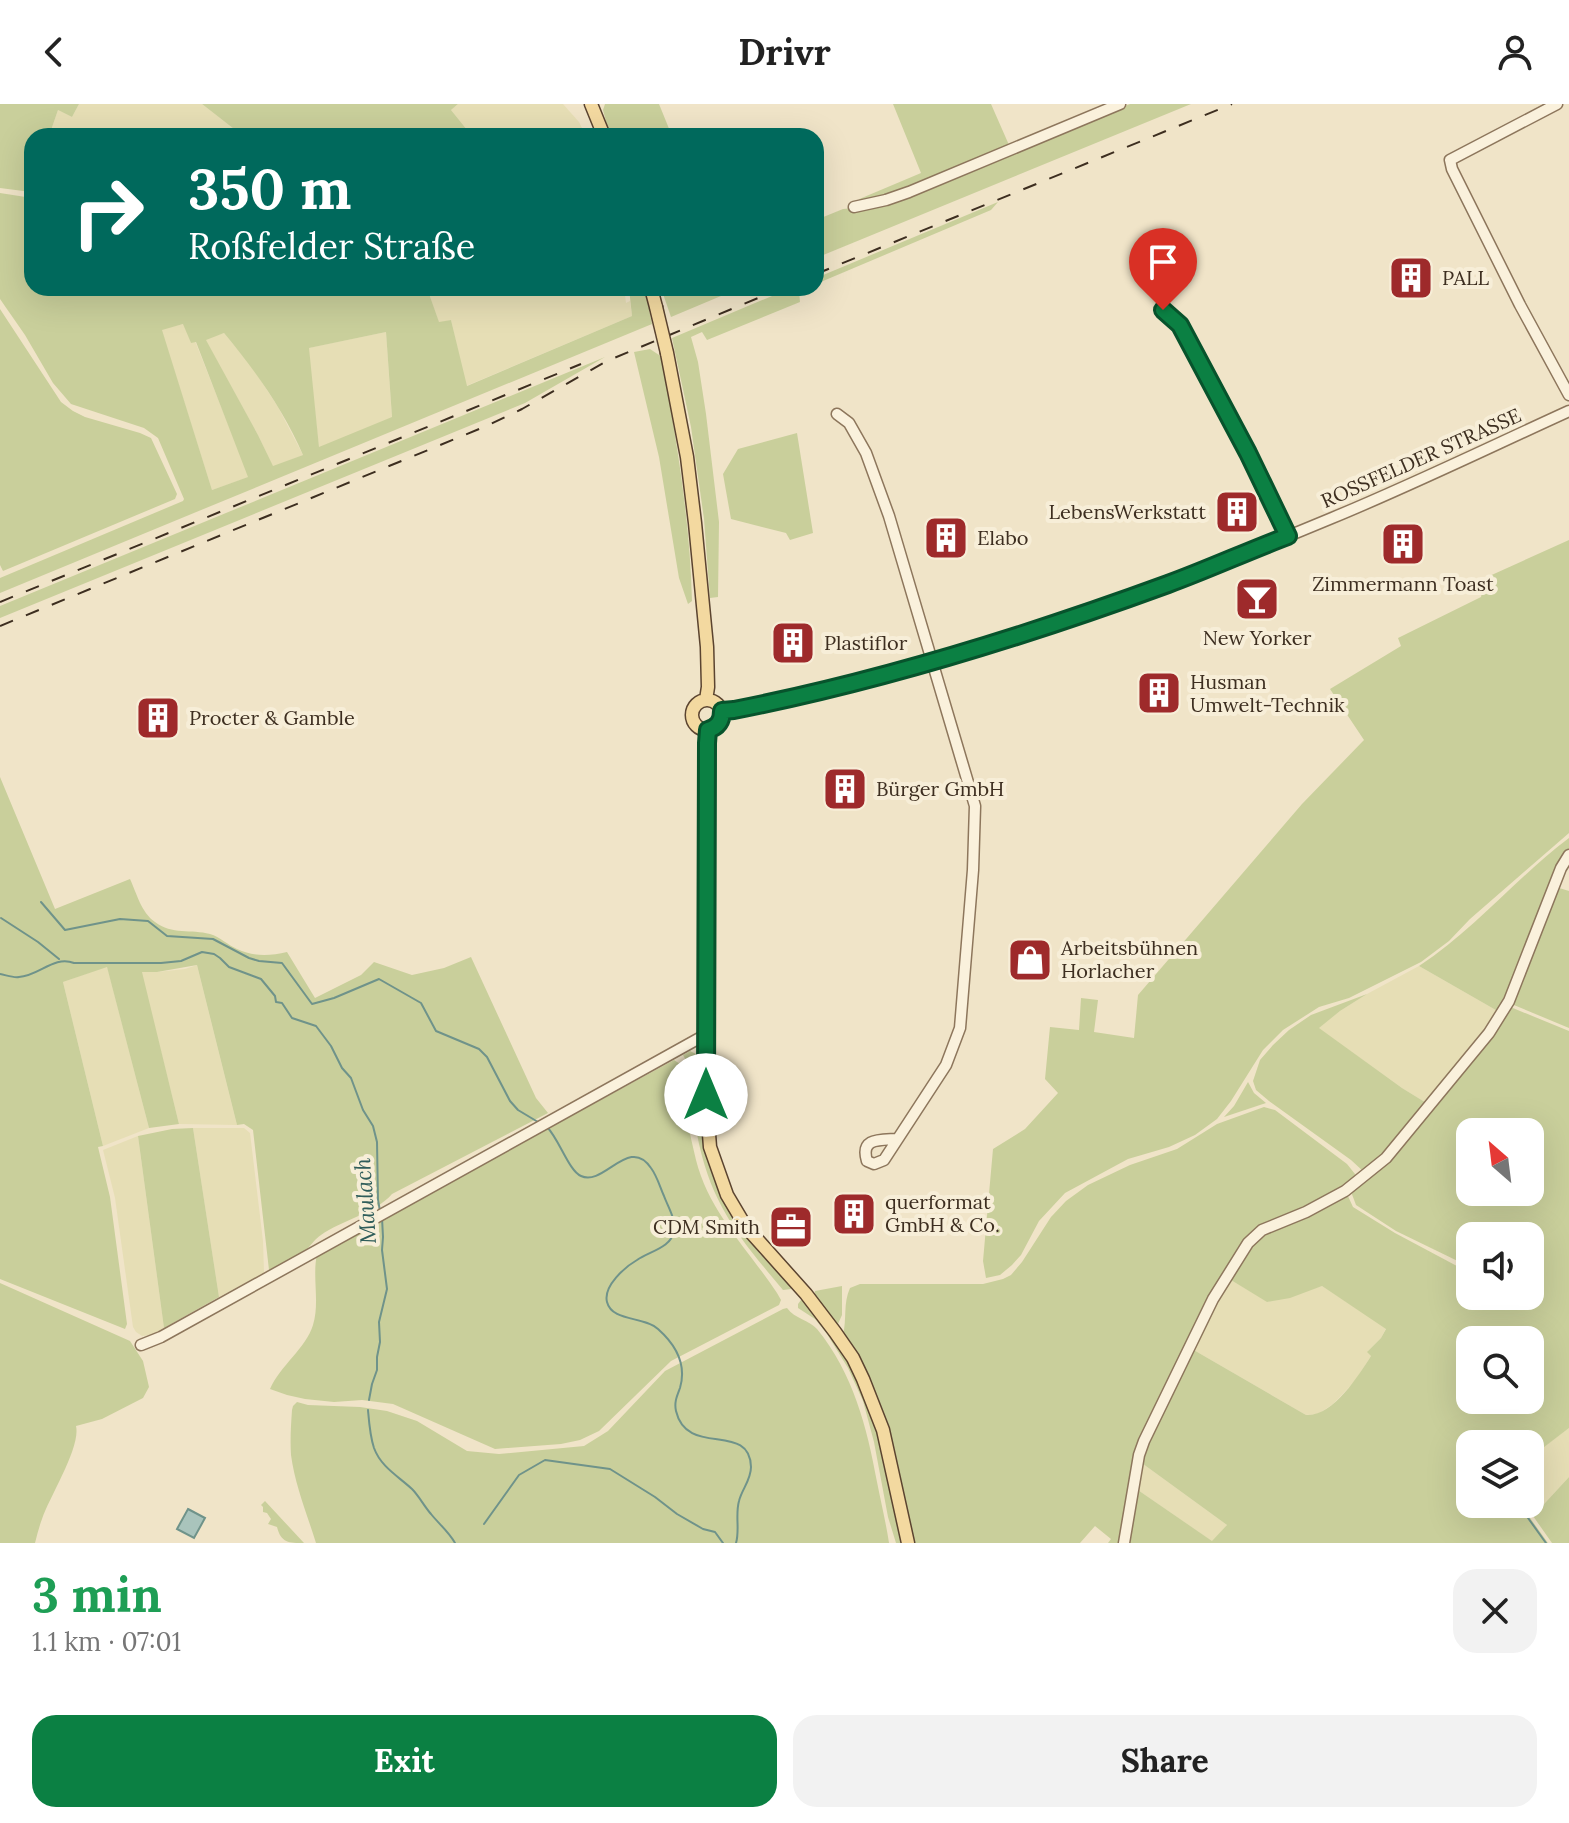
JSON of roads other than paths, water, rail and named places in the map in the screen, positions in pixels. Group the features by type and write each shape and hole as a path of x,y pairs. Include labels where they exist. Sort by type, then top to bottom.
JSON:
{"main road":[{"path":"591,104 601,128"},
{"path":"653,296 687,457 707,647 706,700"},
{"path":"706,700 713,701 722,711 721,721 708,730 701,729 693,719 694,708 706,700"},
{"path":"708,730 705,1035 710,1147 723,1184 746,1227 806,1294 853,1358 883,1430 908,1543"}],"street":[{"path":"854,207 909,192 1120,104"},
{"path":"1557,104 1450,160 1520,305 1569,395"},
{"path":"1163,310 1180,325 1288,536"},
{"name":"ROSSFELDER STRASSE","path":"722,711 816,694 933,662 1170,583 1334,517 1569,411"},
{"path":"837,414 849,423 866,453 889,516 975,806 960,1028 950,1057 896,1139"},
{"path":"1124,1543 1144,1441 1234,1262 1255,1234 1328,1202 1386,1158 1468,1060 1509,1001 1561,868 1569,855"},
{"path":"141,1345 161,1337 705,1035"}],"water":[{"path":"188,1509 205,1518 194,1538 177,1529"}],"waterway":[{"path":"41,902 65,930 120,919 148,921 167,936 213,939 249,958 282,963 312,1004 379,979 421,1003 436,1031 479,1049 487,1057 510,1101 538,1122"},
{"path":"1,918 59,959"},
{"name":"Maulach","path":"0,974 26,976 67,961 181,961 202,952 214,954 229,967 261,979 275,996 276,1002 282,1003 292,1018 316,1026 351,1078 377,1142 380,1211"},
{"path":"547,1127 572,1168 581,1176 599,1175 634,1157 643,1159 657,1178 673,1218 672,1237 621,1272 608,1290 607,1302 615,1313 658,1329 675,1348 682,1371 675,1408 682,1425 692,1433 740,1445 748,1453 751,1472 738,1506 736,1543"},
{"name":"Maulach","path":"369,1400 377,1370 379,1322 387,1289 382,1218"},
{"name":"Maulach","path":"368,1410 377,1455 415,1492 455,1543"},
{"path":"484,1524 519,1475 545,1460 610,1469 677,1514 703,1529 715,1532 723,1543"},
{"path":"1528,1518 1546,1543"}],"railway":[{"path":"824,271 1232,104"},
{"path":"0,626 484,427 607,361 763,296"},
{"path":"0,602 581,364"}],"place":[{"name":"PALL","path":"1411,278"},
{"name":"LebensWerkstatt","path":"1237,512"},
{"name":"Elabo","path":"946,538"},
{"name":"Zimmermann Toast","path":"1403,544"},
{"name":"New Yorker","path":"1257,599"},
{"name":"Plastiflor","path":"793,643"},
{"name":"Husman Umwelt-Technik","path":"1159,693"},
{"name":"Procter & Gamble","path":"158,718"},
{"name":"Bürger GmbH","path":"845,789"},
{"name":"Arbeitsbühnen Horlacher","path":"1030,960"},
{"name":"querformat GmbH & Co.","path":"854,1214"},
{"name":"CDM Smith","path":"791,1227"}]}
